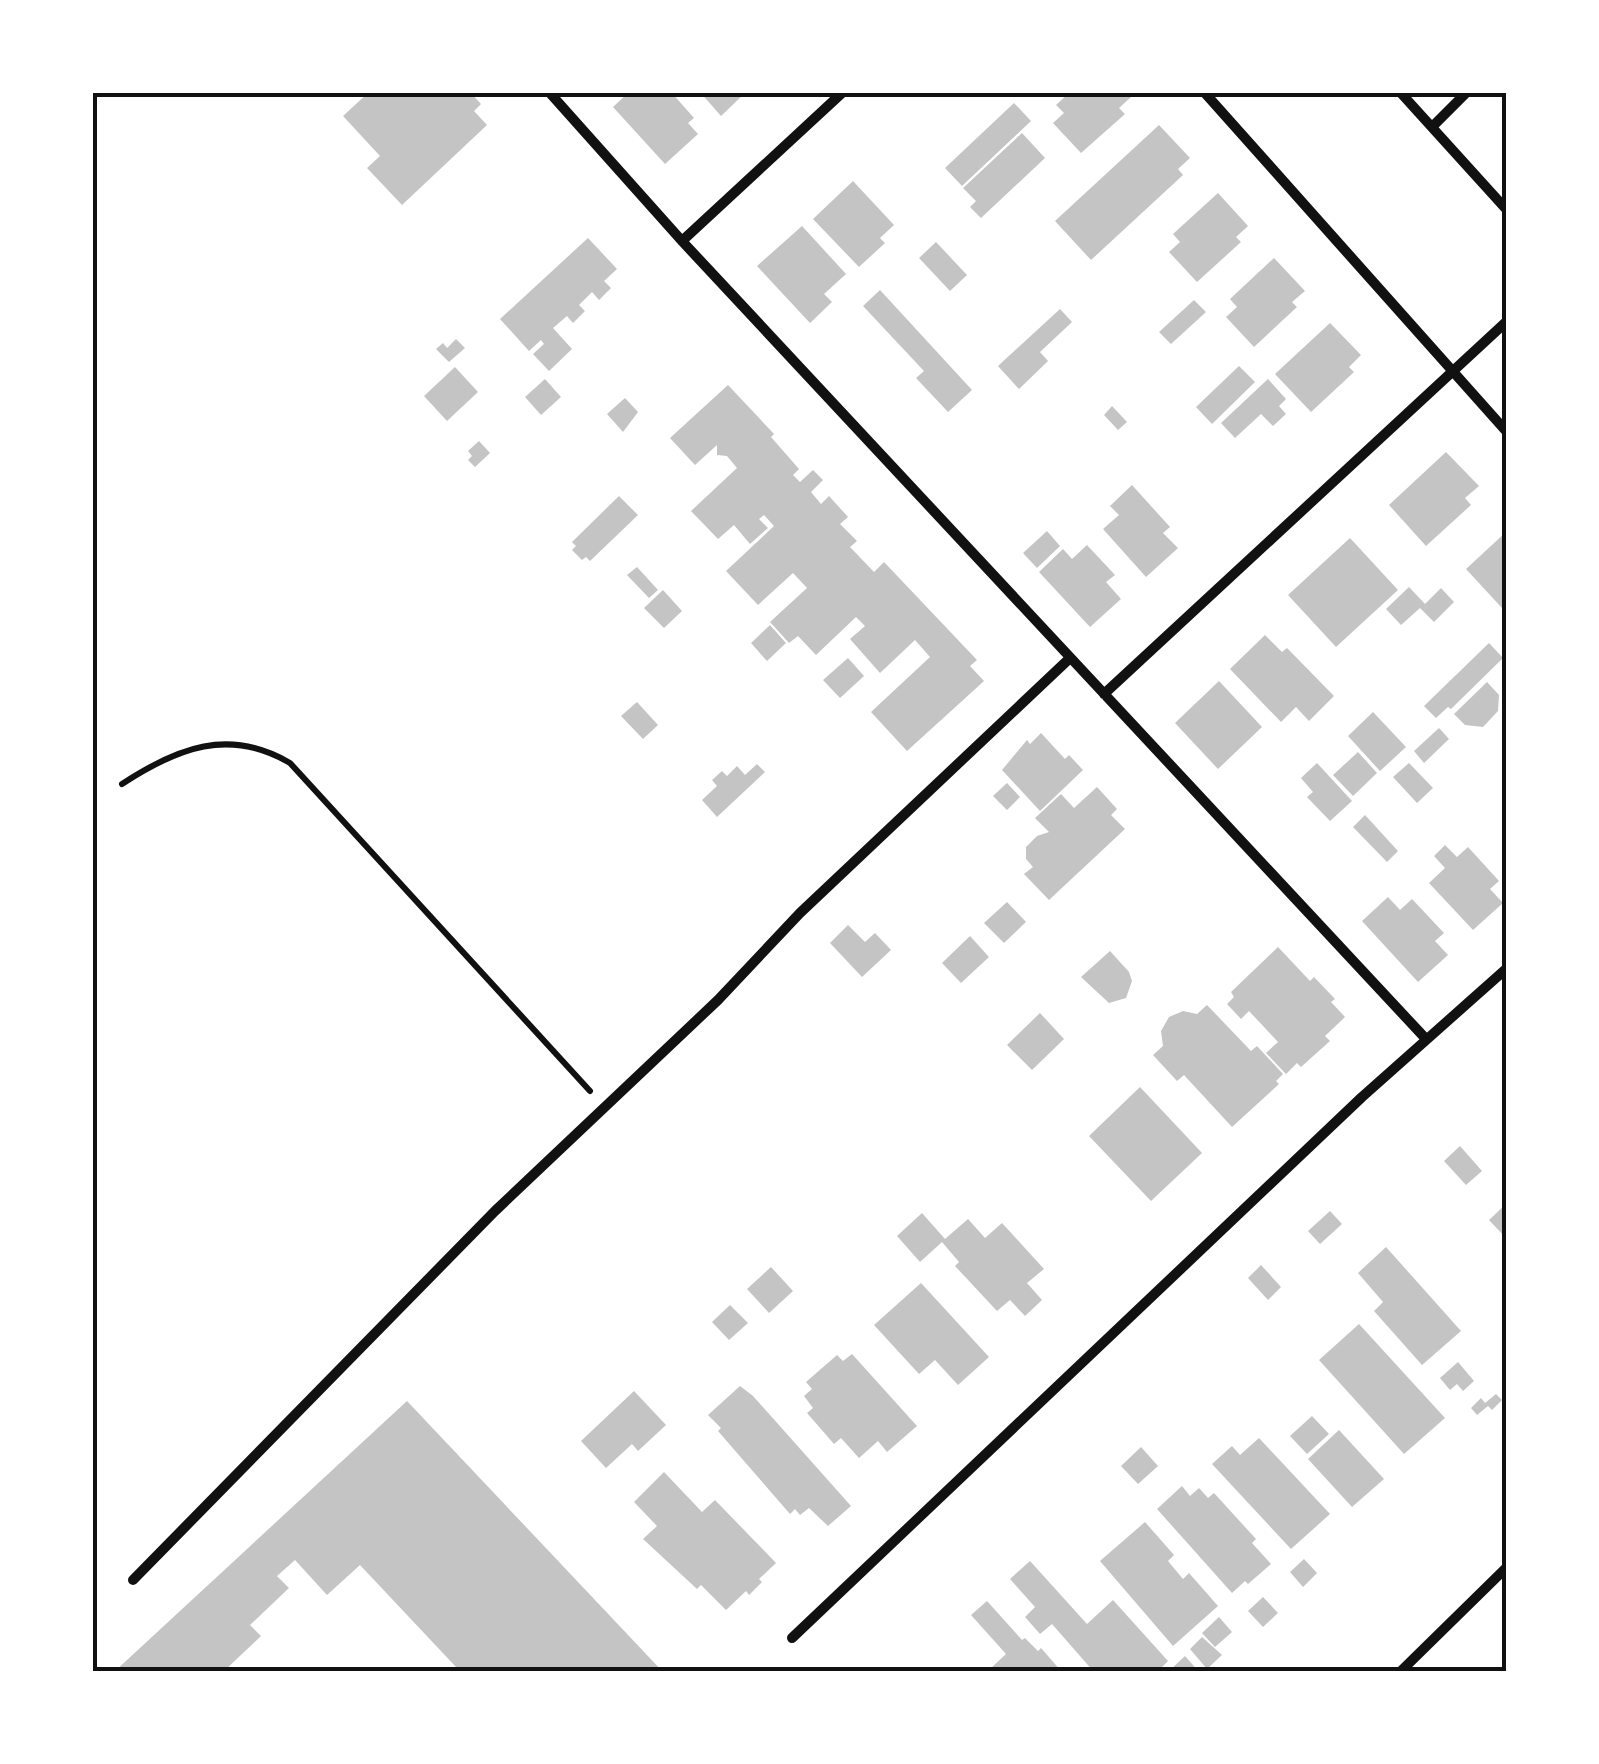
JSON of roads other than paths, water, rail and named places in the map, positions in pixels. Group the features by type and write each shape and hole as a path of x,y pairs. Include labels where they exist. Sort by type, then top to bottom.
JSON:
{"street":[{"path":"549,92 682,241 1426,1039"},
{"path":"682,241 843,92"},
{"path":"1204,92 1506,432"},
{"path":"1400,92 1506,209"},
{"path":"1432,127 1466,92"},
{"path":"1104,694 1506,322"},
{"path":"133,1580 484,1223 718,1000 800,913 1070,658"},
{"path":"792,1638 1426,1039 1506,969"},
{"path":"1400,1672 1506,1568"}]}
